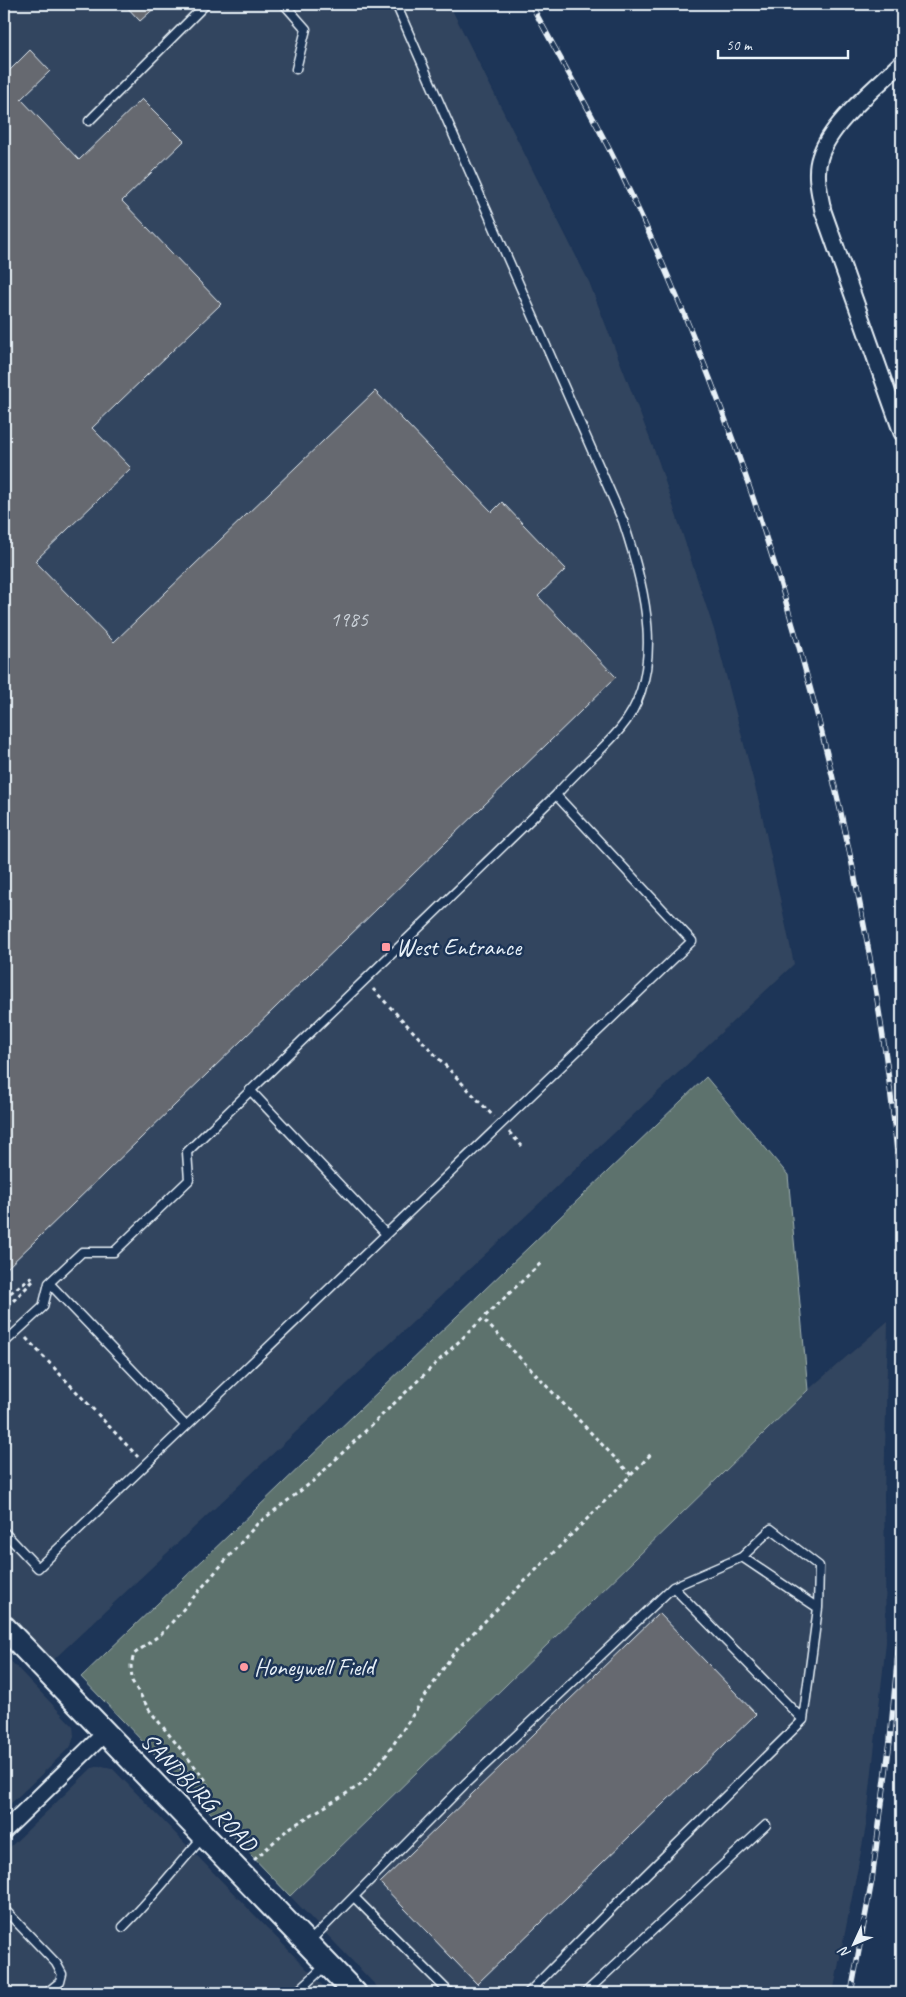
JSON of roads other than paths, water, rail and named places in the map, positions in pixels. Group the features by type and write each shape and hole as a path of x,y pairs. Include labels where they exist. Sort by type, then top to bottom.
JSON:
{"street":[{"path":"902,62 841,122 828,139 819,159 818,179 823,211 902,433"},
{"name":"SANDBURG ROAD","path":"4,1627 355,1993"},
{"path":"4,1831 106,1732"}],"lane":[{"path":"89,121 206,4"},
{"path":"284,4 306,29 296,68"},
{"path":"4,1343 43,1307 49,1283 82,1252 114,1252 189,1180 187,1152 556,795 620,730 635,704 646,671 648,628 642,584 624,521 396,4"},
{"path":"4,1532 38,1568 692,941 556,795"},
{"path":"250,1090 386,1234"},
{"path":"49,1283 186,1426"},
{"path":"308,1944 465,1784 673,1587 742,1557 771,1529 819,1566 818,1608 803,1720 528,1993"},
{"path":"742,1557 818,1608"},
{"path":"673,1587 803,1720"},
{"path":"585,1993 766,1824"},
{"path":"123,1927 150,1900 171,1872 204,1836"},
{"path":"354,1897 450,1993"},
{"path":"4,1909 56,1962 62,1974 60,1982 50,1990"},
{"path":"296,1993 327,1964"}],"railway":[{"path":"531,4 609,148 658,252 694,337 727,423 785,597 810,685 832,774 861,908 877,997 890,1087 902,1222"},
{"path":"851,1993 872,1880 890,1741 902,1607"}],"place":[{"name":"West Entrance","path":"386,947"},
{"name":"Honeywell Field","path":"244,1667"}]}
